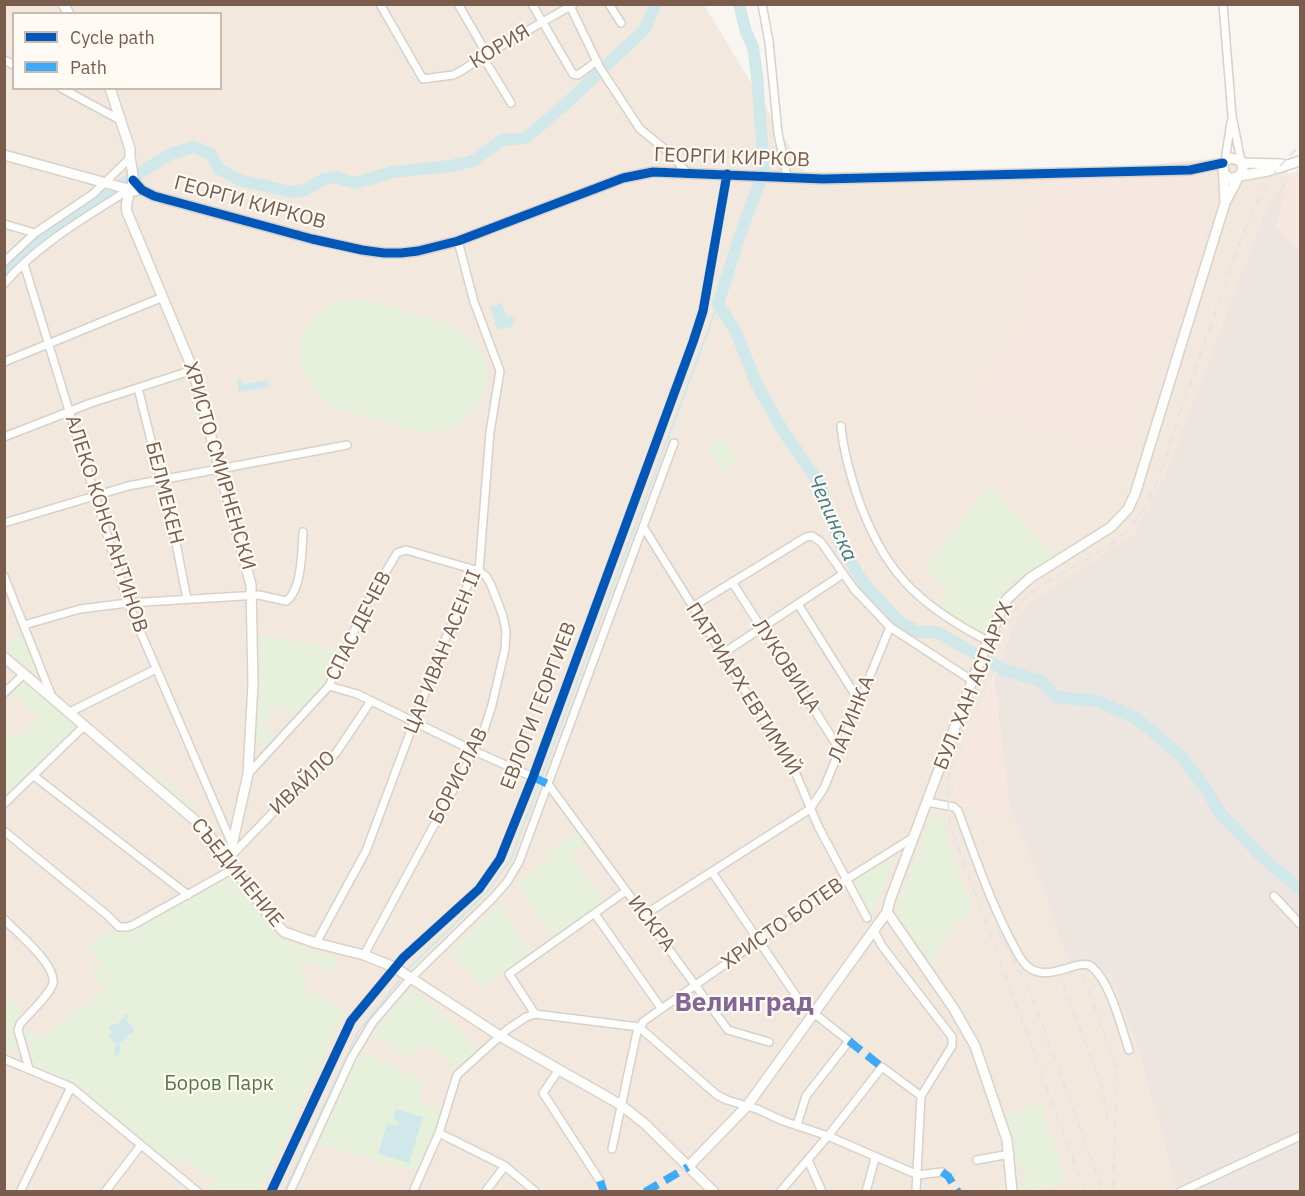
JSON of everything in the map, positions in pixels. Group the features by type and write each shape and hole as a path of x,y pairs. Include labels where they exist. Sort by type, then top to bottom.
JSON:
{"street":[{"name":"КОРИЯ","path":"380,4 423,79 453,75 572,5"},
{"path":"458,4 512,103"},
{"path":"532,4 571,71 578,75 598,65"},
{"path":"609,4 621,24"},
{"path":"762,4 769,42 778,133 785,176"},
{"path":"1223,4 1232,116 1243,170 1240,176"},
{"path":"572,5 598,65 640,129 671,154 687,173"},
{"path":"65,90 120,120"},
{"name":"ХРИСТО СМИРНЕНСКИ","path":"111,90 130,149 127,212 193,370 253,596 253,684 248,774 229,859"},
{"path":"1232,116 1224,168 1231,178 1297,162"},
{"path":"4,155 110,184 129,186"},
{"path":"1224,168 1231,158 1241,162 1297,162"},
{"path":"4,262 36,233 110,184 130,164"},
{"name":"ГЕОРГИ КИРКОВ","path":"129,186 147,194 312,239 384,253 409,252 458,241 632,175 652,172 751,174 823,179 1224,168"},
{"name":"БУЛ. ХАН АСПАРУХ","path":"1224,168 1226,203"},
{"name":"ЕВЛОГИ ГЕОРГИЕВ","path":"271,1191 351,1021 394,967 466,902 489,876 500,859 703,312 727,174"},
{"name":"БУЛ. ХАН АСПАРУХ","path":"688,1167 747,1106 887,912 977,668 1007,599 1044,569 1111,527 1128,509 1135,494 1226,203 1240,176"},
{"path":"4,284 24,264 129,186"},
{"path":"4,224 36,233"},
{"name":"ЦАР ИВАН АСЕН II","path":"316,943 360,864 468,584 472,576 479,571 490,432 500,371 474,302 458,241"},
{"name":"АЛЕКО КОНСТАНТИНОВ","path":"24,264 128,603 232,844"},
{"path":"4,362 163,297"},
{"path":"4,437 69,412 193,370"},
{"name":"БЕЛМЕКЕН","path":"138,388 181,564 187,599"},
{"path":"841,426 842,447 859,500 877,544 891,566 934,610 987,645"},
{"name":"ЕВЛОГИ ГЕОРГИЕВ","path":"290,1191 362,1039 373,1022 411,978 507,882 519,862 674,443"},
{"path":"4,523 95,495 161,479 347,445"},
{"name":"ПАТРИАРХ ЕВТИМИЙ","path":"644,528 794,769 810,809 867,918"},
{"path":"24,625 80,609 128,603 260,595 282,601 290,599 300,573 303,532"},
{"path":"692,607 806,537 812,536 821,542 843,574 890,627 973,681"},
{"name":"СПАС ДЕЧЕВ","path":"248,774 329,686 364,607 397,554 406,550 479,571"},
{"name":"БОРИСЛАВ","path":"364,955 474,751 489,718 505,649 506,631 491,585 486,576 479,571"},
{"path":"722,654 843,574"},
{"path":"4,576 52,698"},
{"name":"ЛУКОВИЦА","path":"732,582 840,750"},
{"path":"798,604 859,701"},
{"name":"ЛАТИНКА","path":"810,809 824,788 890,627"},
{"name":"СЪЕДИНЕНИЕ","path":"4,657 192,817 213,838 277,927 284,932 316,943 364,955 394,967 500,1036 621,1105 645,1124 714,1191"},
{"path":"70,712 156,669"},
{"path":"4,693 24,674"},
{"path":"329,686 371,701 532,777"},
{"name":"ИВАЙЛО","path":"229,859 281,804 336,753 371,701"},
{"path":"4,804 85,725"},
{"path":"34,776 188,895"},
{"name":"ИСКРА","path":"548,784 728,1030 769,1042"},
{"path":"927,802 954,807 958,811 999,916 1017,952 1027,966 1039,973 1063,971 1088,964 1093,967 1108,991 1129,1050"},
{"path":"644,915 810,809"},
{"path":"4,831 119,927 127,927 235,868"},
{"name":"ХРИСТО БОТЕВ","path":"639,1027 661,1008 847,879 914,837"},
{"path":"712,872 801,1003 849,1041 806,1096 796,1125"},
{"path":"535,1014 510,974 626,891"},
{"path":"1274,896 1300,924"},
{"path":"887,912 975,1046 1010,1154 1012,1191"},
{"path":"595,914 661,1008"},
{"path":"4,919 44,960 52,976 53,983 48,991 20,1024 18,1030 18,1037 29,1069"},
{"path":"874,931 882,946 952,1037 952,1046 921,1096 916,1191"},
{"path":"413,1191 438,1133 457,1075 517,1022 535,1014 639,1027 717,1095 727,1100 828,1136 918,1175 942,1172"},
{"path":"612,1149 639,1027"},
{"path":"4,1059 71,1087 198,1191"},
{"path":"780,1191 828,1136 882,1067 921,1096"},
{"path":"558,1071 543,1093 600,1181"},
{"path":"20,1191 71,1087"},
{"path":"438,1133 505,1166 536,1191"},
{"path":"1180,1191 1300,1136"},
{"path":"105,1191 141,1145"},
{"path":"977,1160 1010,1154"},
{"path":"866,1191 875,1158"},
{"path":"808,1160 822,1191"},
{"path":"485,1191 505,1166"}],"shaded area":[{"path":"5,5 704,5 805,172 1072,172 1221,158 1276,164 1289,174 1267,206 1169,465 1150,505 1135,526 1138,532 1016,620 957,769 954,804 988,811 1009,804 1044,891 1069,963 1090,958 1103,973 1110,973 1140,1056 1177,1191 5,1191 5,1054 14,1034 21,1008 5,993"},
{"path":"1300,169 1300,250 1276,226 1289,174"},
{"path":"1289,174 1276,226 1300,250 1300,1191 1177,1191 1140,1056 1110,973 1103,973 1090,958 1069,963 1044,891 1009,804 994,677 1016,620 1034,600 1138,532 1135,527 1150,505 1169,465 1267,206"},
{"path":"1204,176 1190,221 1207,233 1205,241 1177,324 1165,322 1123,454 979,408 995,350 1010,353 1041,259 1037,229 1033,227 1046,177 1141,179"},
{"path":"994,677 1009,804 988,811 954,804 957,769"}],"green space":[{"path":"352,299 364,299 445,323 459,328 474,342 484,356 488,373 485,390 471,415 461,423 445,430 421,433 329,406 317,395 303,373 300,360 300,347 305,330 314,317 328,306"},
{"path":"722,438 738,461 722,471 707,448"},
{"path":"989,485 1055,556 1015,581 1000,597 983,635 938,609 948,591 924,570"},
{"path":"22,633 42,676 40,677 6,648 14,637"},
{"path":"260,635 341,649 326,684 297,716 281,703 262,725 277,739 267,748 255,739"},
{"path":"24,674 85,725 5,804 4,729 15,739 39,717 8,690"},
{"path":"142,761 197,810 195,813 140,764"},
{"path":"944,816 947,838 974,914 954,922 931,965 900,919 896,908 931,819"},
{"path":"577,832 585,844 571,854 604,903 553,938 515,883 551,858 548,852"},
{"path":"895,853 872,916 855,883 856,880"},
{"name":"Боров Парк","path":"230,871 277,936 287,942 338,958 335,972 310,963 303,965 301,971 306,979 304,985 306,989 345,1011 261,1191 207,1191 215,1182 189,1163 159,1156 76,1083 31,1066 29,1054 32,1047 24,1037 24,1026 38,1038 104,991 91,971 102,965 87,946 110,930 127,927"},
{"path":"499,904 532,952 482,987 449,954"},
{"path":"410,989 447,1018 478,1052 455,1070 444,1057 422,1043 408,1059 389,1044 373,1037 382,1021"},
{"path":"4,993 22,1008 14,1034 19,1045 6,1055"},
{"path":"356,1050 424,1080 419,1105 446,1110 422,1173 317,1144"},
{"path":"1040,1102 1067,1181 1038,1191 1033,1188 1021,1191 1020,1175 1027,1178 1013,1153 1003,1116"}],"water":[{"path":"502,303 506,316 515,318 512,328 497,330 490,307"},
{"path":"240,379 245,384 267,380 269,387 239,392 237,380"},
{"path":"127,1014 129,1015 126,1020 135,1030 119,1043 121,1051 116,1056 114,1048 118,1045 109,1036 112,1032 109,1027 112,1024 118,1024"},
{"path":"396,1109 423,1117 409,1163 378,1154 387,1123 398,1126 399,1121 393,1119"}],"waterway":[{"path":"4,276 36,242 108,193 170,154 194,147 211,154 219,169 239,180 291,192 305,190 324,179 335,177 355,183 392,172 451,166 473,161 502,140 526,138 644,30 656,4"},
{"name":"Чепинска","path":"739,4 746,32 753,47 764,169 718,304 736,332 757,385 783,431 820,484 840,544 865,585 900,622 918,632 937,632 1004,670 1041,681 1056,697 1097,701 1136,718 1180,755 1206,789 1220,813 1262,857 1300,889"},
{"name":"ЛУКОВИЦА","path":"405,972 488,891 511,859 718,304"},
{"name":"ЛУКОВИЦА","path":"284,1192 358,1032 402,977"}],"railway":[{"path":"1085,1192 950,825 949,775 985,665 1009,617 1032,592 1110,545 1124,534 1146,505 1155,486 1244,230 1273,176 1300,146"},
{"path":"997,930 1026,983 1103,1192"},
{"path":"1083,975 1117,1070 1113,1192"},
{"path":"1063,983 1103,1090 1108,1126"}],"marked path":[{"path":"533,777 548,784"},
{"path":"849,1041 882,1067"},
{"path":"645,1192 688,1167"},
{"path":"942,1172 948,1176 958,1192"},
{"path":"600,1181 604,1192"}],"cycle path":[{"path":"133,180 142,190 154,196 312,239 362,250 401,253 458,241 623,178 653,172 823,179 1190,170 1223,163"},
{"path":"271,1192 351,1021 403,958 479,889 500,859 533,777 693,342 703,311 727,174"}],"district":[{"name":"Велинград","path":"744,1003"}]}
